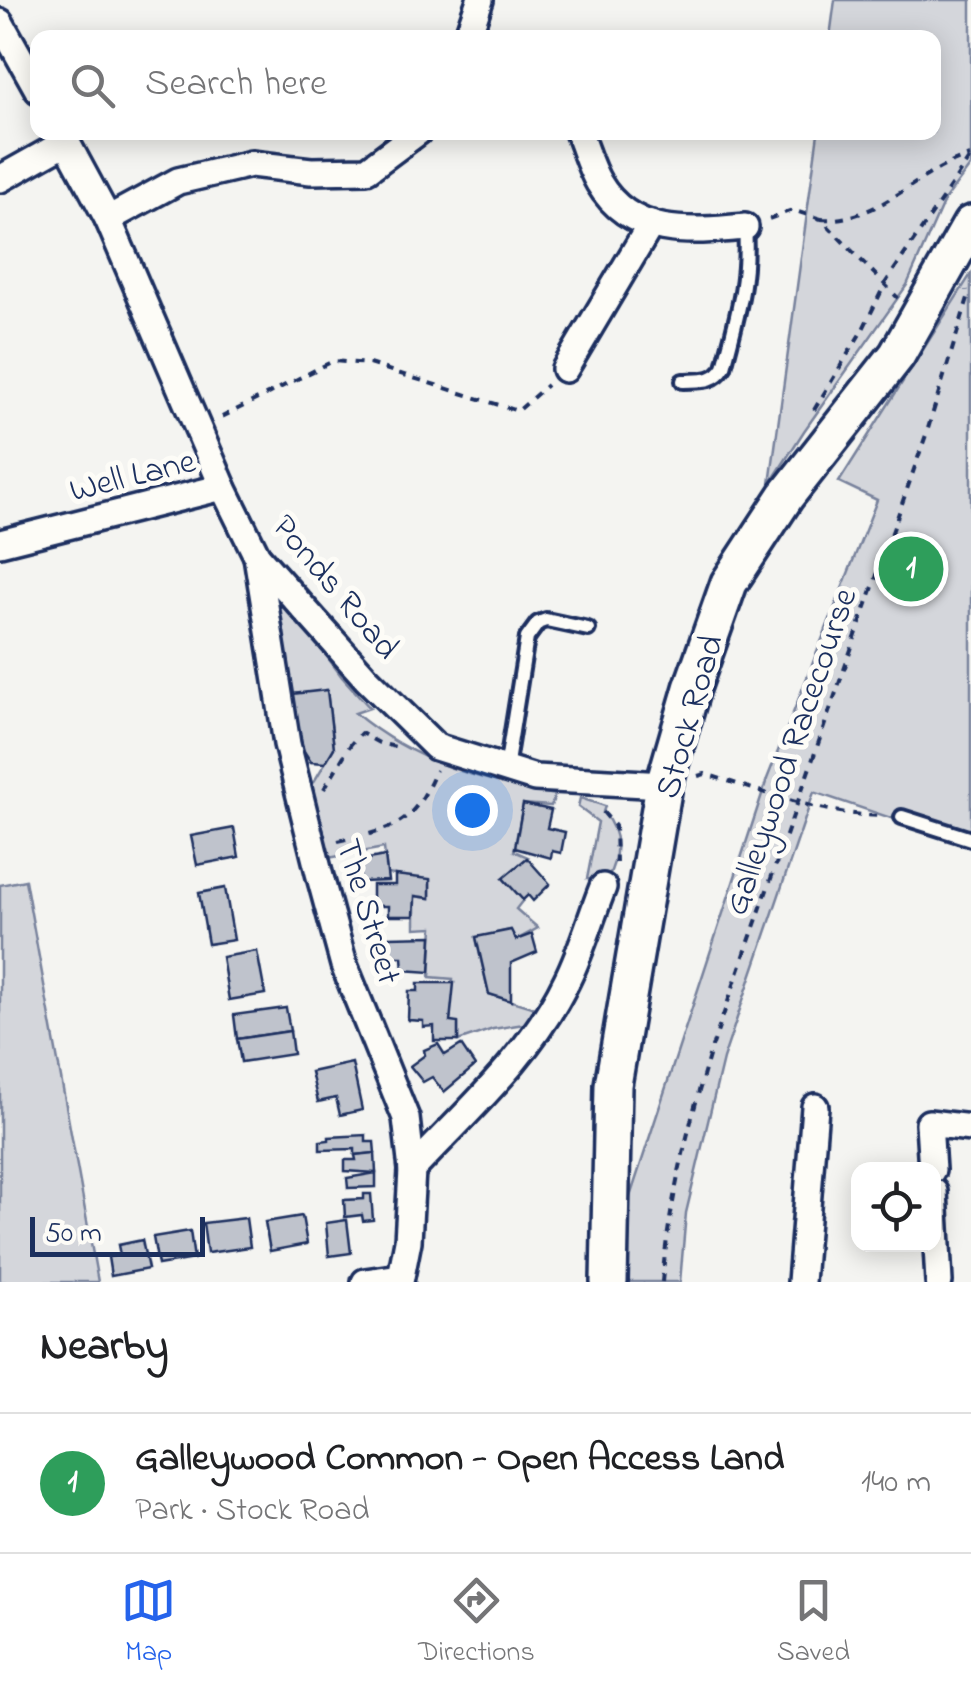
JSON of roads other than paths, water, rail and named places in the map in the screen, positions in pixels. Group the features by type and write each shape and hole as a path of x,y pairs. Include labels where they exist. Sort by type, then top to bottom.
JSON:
{"main road":[{"name":"Stock Road","path":"609,1282 613,1085 664,785 692,688 729,583 786,496 854,412 914,326 966,232"}],"street":[{"path":"470,30 480,0"},
{"path":"0,22 30,76"},
{"path":"0,178 58,140"},
{"name":"Ponds Road","path":"65,140 108,219 223,487 257,556 366,678 436,748 535,778 664,785"},
{"path":"108,219 178,182 251,164 312,171 367,170 407,140"},
{"path":"581,140 600,185 633,219 684,232 746,228"},
{"path":"565,369 651,224"},
{"name":"Well Lane","path":"0,543 223,487"},
{"name":"The Street","path":"257,556 287,744 344,964 406,1118 412,1170 408,1241 400,1279"},
{"path":"412,1170 496,1084 535,1034 567,980 603,886"},
{"path":"800,1282 815,1108"},
{"path":"931,1162 929,1123 971,1128"},
{"path":"937,1252 939,1282"},
{"path":"365,1282 400,1279"}],"lane":[{"path":"683,382 710,380 724,367 745,283 746,228"},
{"path":"506,769 531,630 546,620 588,629"},
{"path":"902,817 971,838"}],"place":[{"name":"Galleywood Common - Open Access Land","path":"911,569"}]}
